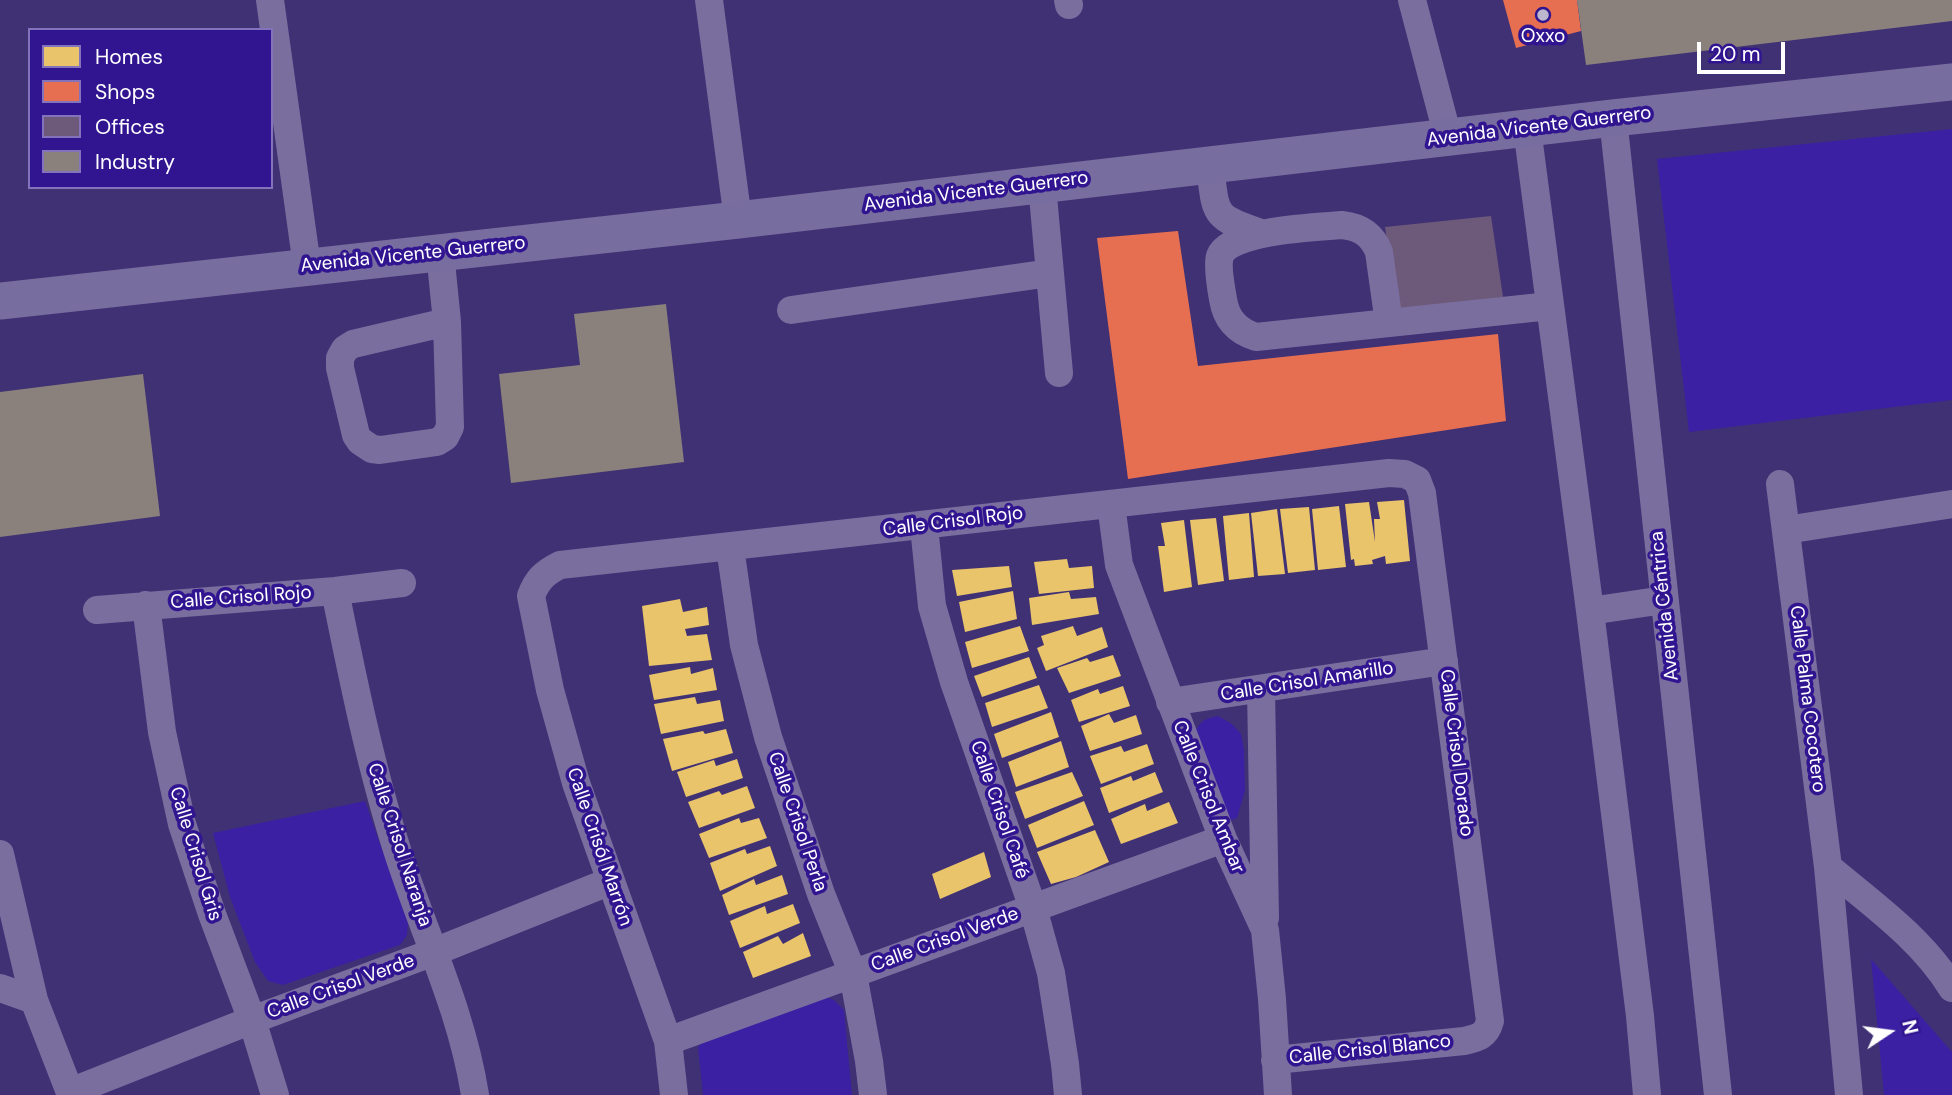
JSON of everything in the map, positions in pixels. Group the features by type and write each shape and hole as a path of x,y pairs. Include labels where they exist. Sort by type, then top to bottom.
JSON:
{"main road":[{"name":"Avenida Vicente Guerrero","path":"0,301 1952,82"}],"street":[{"path":"270,0 307,267"},
{"path":"709,0 738,220"},
{"path":"1412,0 1448,137"},
{"name":"Avenida Céntrica","path":"1613,118 1718,1095"},
{"path":"1527,128 1590,611 1640,1016 1647,1095"},
{"path":"1210,165 1215,201 1223,217 1235,225 1261,233"},
{"path":"1042,185 1059,373"},
{"path":"1389,323 1379,252 1375,241 1355,226 1261,233 1228,245 1220,255 1223,301 1227,314 1245,333 1256,337 1389,323 1550,306"},
{"path":"440,252 447,322 450,427 445,437 437,442 380,450 366,446 356,435 345,396 340,368 340,358 345,349 353,344 447,322"},
{"path":"791,310 1050,273"},
{"name":"Calle Crisol Rojo","path":"531,596 541,576 559,565 1389,473"},
{"name":"Calle Crisol Dorado","path":"1389,473 1413,477 1420,485 1444,661 1490,1021 1488,1030 1483,1035 1464,1041"},
{"name":"Calle Palma Cocotero","path":"1780,484 1828,867 1849,1095"},
{"name":"Calle Crisol Ambar","path":"1111,504 1119,565 1223,839 1265,930 1278,1095"},
{"path":"1786,530 1952,504"},
{"name":"Calle Crisol Café","path":"924,526 932,606 954,682 1033,908 1051,973 1068,1095"},
{"name":"Calle Crisol Perla","path":"730,547 744,645 768,737 821,894 853,974 873,1095"},
{"name":"Calle Crisol Rojo","path":"97,610 402,583"},
{"name":"Calle Crisol Naranja","path":"335,591 361,719 384,806 400,859 456,1011 475,1095"},
{"name":"Calle Crisól Marrón","path":"531,596 553,703 576,783 668,1041 674,1095"},
{"path":"1590,611 1664,600"},
{"name":"Calle Crisol Gris","path":"146,605 162,732 182,824 252,1020 275,1095"},
{"name":"Calle Crisol Amarillo","path":"1170,702 1444,661"},
{"path":"1261,689 1265,930"},
{"name":"Calle Crisol Verde","path":"668,1041 1223,839"},
{"path":"0,854 33,1000 71,1093"},
{"path":"1828,867 1921,946 1952,988"},
{"name":"Calle Crisol Verde","path":"71,1093 252,1020 434,953 611,881"},
{"path":"0,988 33,1000"},
{"name":"Calle Crisol Blanco","path":"1275,1060 1464,1041"}],"shaded area":[{"path":"1952,129 1952,400 1689,432 1657,159"},
{"path":"1218,716 1232,724 1241,734 1244,750 1245,790 1237,818 1231,820 1222,815 1194,734 1203,721"},
{"path":"365,801 408,923 407,935 400,945 283,985 268,981 255,962 230,897 213,833"},
{"path":"1871,959 1952,1052 1952,1095 1884,1095"},
{"path":"823,996 834,1000 844,1010 852,1095 703,1095 698,1047 707,1038"}],"building: Homes":[{"path":"1404,500 1410,561 1386,564 1385,556 1372,560 1373,564 1355,566 1354,559 1351,560 1345,504 1369,502 1375,542 1374,519 1380,519 1377,502"},
{"path":"1339,506 1346,567 1318,570 1312,509"},
{"path":"1309,507 1315,570 1288,573 1280,509"},
{"path":"1277,509 1285,574 1258,576 1251,513"},
{"path":"1249,513 1254,577 1229,580 1223,516"},
{"path":"1216,518 1224,581 1198,585 1190,520"},
{"path":"1184,520 1192,587 1164,592 1158,546 1165,546 1161,523"},
{"path":"1067,559 1069,568 1092,566 1094,588 1039,594 1034,562"},
{"path":"1009,566 1012,587 957,596 952,570"},
{"path":"1013,591 1017,619 965,632 959,602"},
{"path":"1069,592 1071,599 1096,597 1099,614 1032,625 1029,598"},
{"path":"680,599 683,612 707,607 709,625 685,629 687,636 707,634 712,660 649,666 642,606"},
{"path":"1020,626 1029,651 972,668 965,642"},
{"path":"1073,626 1077,636 1102,627 1108,647 1046,671 1037,648 1044,645 1041,636"},
{"path":"1113,655 1121,676 1069,693 1057,668 1087,658 1090,662"},
{"path":"1029,657 1037,678 982,697 974,676"},
{"path":"690,667 691,674 713,668 717,690 654,700 649,675"},
{"path":"1039,685 1048,708 992,727 985,703"},
{"path":"1123,686 1130,706 1079,722 1071,700 1098,689 1100,694"},
{"path":"695,697 697,704 720,700 724,721 661,734 654,704"},
{"path":"1051,712 1059,737 1002,758 994,734"},
{"path":"1109,714 1114,723 1136,715 1142,734 1090,751 1081,726"},
{"path":"726,729 733,753 672,771 663,739"},
{"path":"1061,741 1069,767 1016,787 1008,762"},
{"path":"1147,744 1154,764 1101,784 1090,756 1121,746 1124,752"},
{"path":"737,759 743,778 686,797 677,772 714,760 716,766"},
{"path":"1072,772 1083,796 1025,819 1015,792"},
{"path":"1155,772 1163,792 1109,813 1100,788 1131,776 1133,781"},
{"path":"747,786 755,808 699,828 688,802 719,791 722,795"},
{"path":"1084,801 1094,825 1037,848 1028,825"},
{"path":"1169,802 1178,823 1121,844 1111,819 1145,804 1147,811"},
{"path":"739,818 741,823 759,818 767,838 709,858 699,834"},
{"path":"1095,830 1109,862 1076,877 1051,884 1037,852"},
{"path":"770,846 777,866 720,891 710,863 745,849 747,854"},
{"path":"984,852 991,877 940,899 932,874"},
{"path":"782,875 788,894 729,915 722,895 754,879 756,885"},
{"path":"793,904 800,923 740,948 730,921 765,906 767,914"},
{"path":"803,933 811,956 753,978 743,952 778,936 783,944"}],"building: Shops":[{"name":"Oxxo","path":"1503,0 1577,0 1581,31 1516,48"},
{"path":"1178,231 1198,366 1498,334 1506,421 1128,479 1097,238"}],"building: Offices":[{"path":"1491,216 1503,297 1398,312 1385,227"}],"building: Industry":[{"path":"1577,0 1952,0 1952,21 1586,65"},
{"path":"666,304 684,462 511,483 499,374 580,365 574,314"},
{"path":"143,374 160,516 0,537 0,392"}],"place":[{"name":"Oxxo","path":"1543,15"}]}
